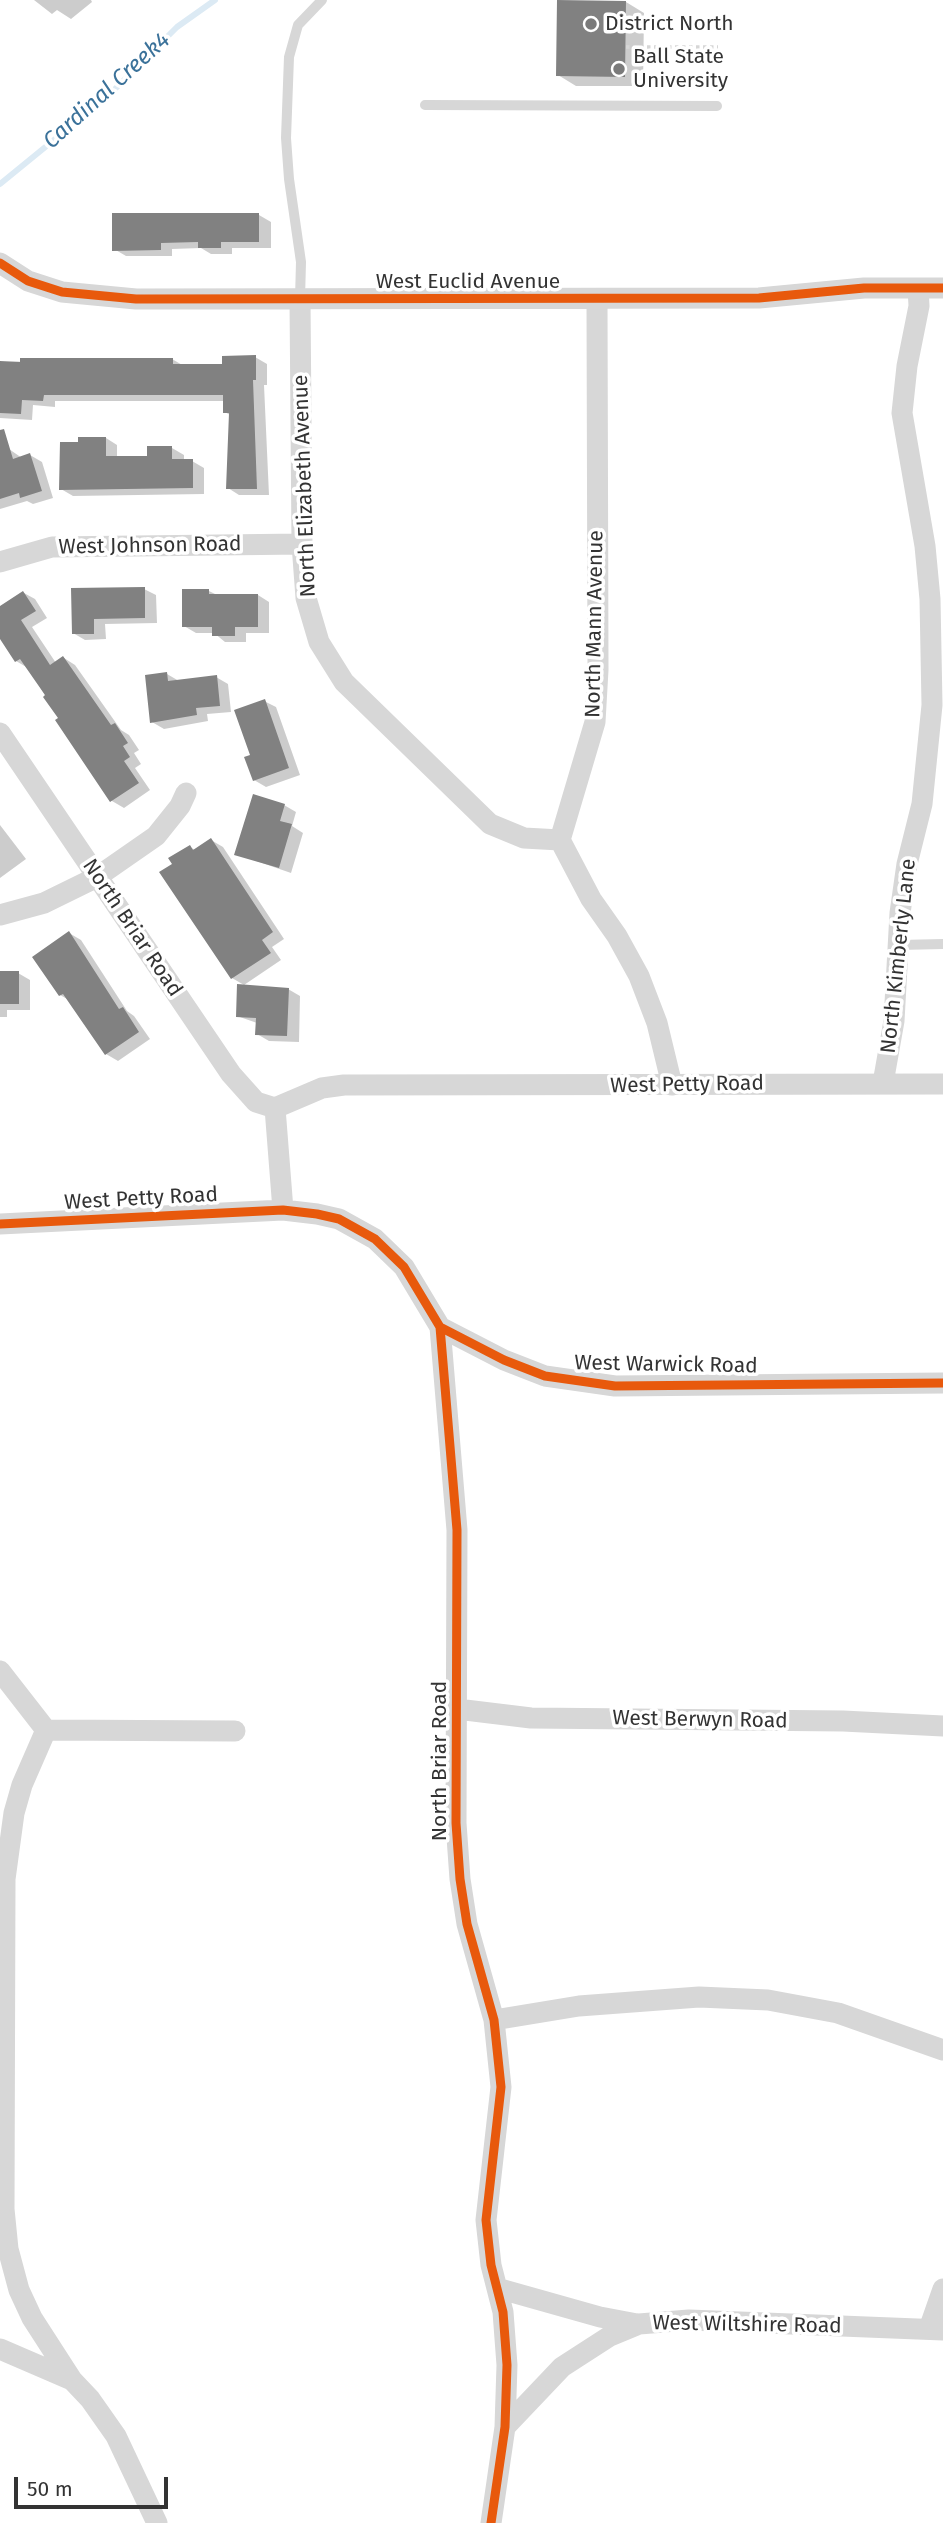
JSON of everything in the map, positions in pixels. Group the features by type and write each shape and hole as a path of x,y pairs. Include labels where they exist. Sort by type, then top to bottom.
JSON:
{"street":[{"name":"West Euclid Avenue","path":"0,263 28,281 62,292 95,297 597,300 759,298 864,288 943,288"},
{"name":"North Kimberly Lane","path":"883,1083 894,1021 907,864 922,804 932,705 930,599 925,546 902,413 907,366 919,306 918,288"},
{"name":"North Elizabeth Avenue","path":"300,299 302,544 306,598 313,625 331,664 344,682 490,824 524,838 560,840"},
{"name":"North Mann Avenue","path":"560,840 595,722 598,670 597,300"},
{"name":"West Johnson Road","path":"0,562 52,547 302,544"},
{"name":"North Briar Road","path":"0,733 242,1089 256,1102 275,1108"},
{"path":"0,915 44,903 97,877 156,836 180,806 186,793"},
{"path":"922,804 943,795"},
{"path":"560,840 591,899 617,936 639,976 657,1023 672,1085"},
{"name":"West Petty Road","path":"275,1108 322,1088 344,1085 943,1084"},
{"path":"275,1108 283,1210 339,1219 375,1239 404,1267 440,1327"},
{"name":"West Petty Road","path":"0,1224 283,1210"},
{"name":"North Briar Road","path":"440,1327 457,1530 456,1823 460,1879 467,1924 494,2020 500,2087 486,2220 503,2312 507,2365 505,2427 491,2523"},
{"name":"West Warwick Road","path":"440,1327 514,1364 545,1376 594,1385 943,1383"},
{"path":"0,1671 46,1730"},
{"name":"West Berwyn Road","path":"457,1709 531,1717 843,1721 943,1726"},
{"path":"46,1730 235,1731"},
{"path":"46,1730 22,1785 14,1813 5,1879 2,2214 19,2290 32,2318 72,2380 116,2436 158,2523"},
{"path":"494,2020 579,2006 673,1999 768,2000 838,2013 943,2050"},
{"path":"497,2288 600,2317 639,2324"},
{"path":"936,2329 943,2289"},
{"name":"West Wiltshire Road","path":"505,2427 562,2367 610,2336 639,2324 689,2320 936,2329"},
{"path":"0,2349 72,2380"}],"lane":[{"path":"300,299 302,262 289,179 286,138 289,57 298,25 322,0"},
{"path":"425,105 717,106"},
{"path":"899,945 943,944"}],"path":[{"path":"626,47 718,47"}],"building":[{"name":"District North","path":"557,0 626,1 625,77 556,76"},
{"path":"112,213 259,213 259,242 221,242 221,248 198,248 198,242 161,243 161,250 112,251"},
{"path":"256,355 256,380 253,380 257,489 226,489 229,413 223,413 223,395 44,395 43,401 22,400 21,414 0,413 0,361 20,362 20,358 173,358 173,364 222,364 222,356"},
{"path":"4,429 13,459 30,453 42,491 20,498 19,493 0,499 0,430"},
{"path":"78,437 106,437 106,456 147,456 147,446 172,446 172,459 193,459 193,488 59,490 60,442 78,442"},
{"path":"145,587 145,618 94,619 94,634 72,634 71,588"},
{"path":"182,589 209,589 209,594 258,594 258,627 235,627 235,636 212,636 212,627 182,627"},
{"path":"23,591 36,611 21,620 50,665 63,656 111,725 115,723 128,743 123,746 130,757 124,761 139,783 110,802 55,720 58,718 43,697 45,695 20,659 15,662 0,639 0,606"},
{"path":"167,672 168,681 217,675 220,706 196,708 197,715 150,723 145,675"},
{"path":"265,699 289,768 253,781 244,757 250,755 234,710"},
{"path":"253,794 285,804 280,821 292,824 279,868 234,855"},
{"path":"211,838 273,932 262,940 271,953 231,979 159,872 172,864 168,858 190,845 193,850"},
{"path":"69,931 119,1009 123,1007 139,1032 105,1055 63,994 59,996 32,957"},
{"path":"0,971 19,971 19,1004 0,1004"},
{"path":"237,984 289,988 287,1036 255,1035 256,1018 236,1017"}],"waterway":[{"name":"Cardinal Creek4","path":"0,184 109,95 177,27 215,0"}],"cycle path":[{"path":"0,263 28,281 62,292 136,299 759,298 864,288 943,288"},
{"path":"0,1224 283,1210 317,1214 339,1219 375,1239 404,1267 440,1327 504,1360 545,1376 615,1386 943,1383"},
{"path":"440,1327 457,1530 456,1823 460,1879 467,1924 494,2020 501,2087 486,2220 491,2265 503,2312 507,2365 505,2427 491,2523"}],"place":[{"name":"District North","path":"591,24"},
{"name":"Ball State University","path":"619,69"}]}
